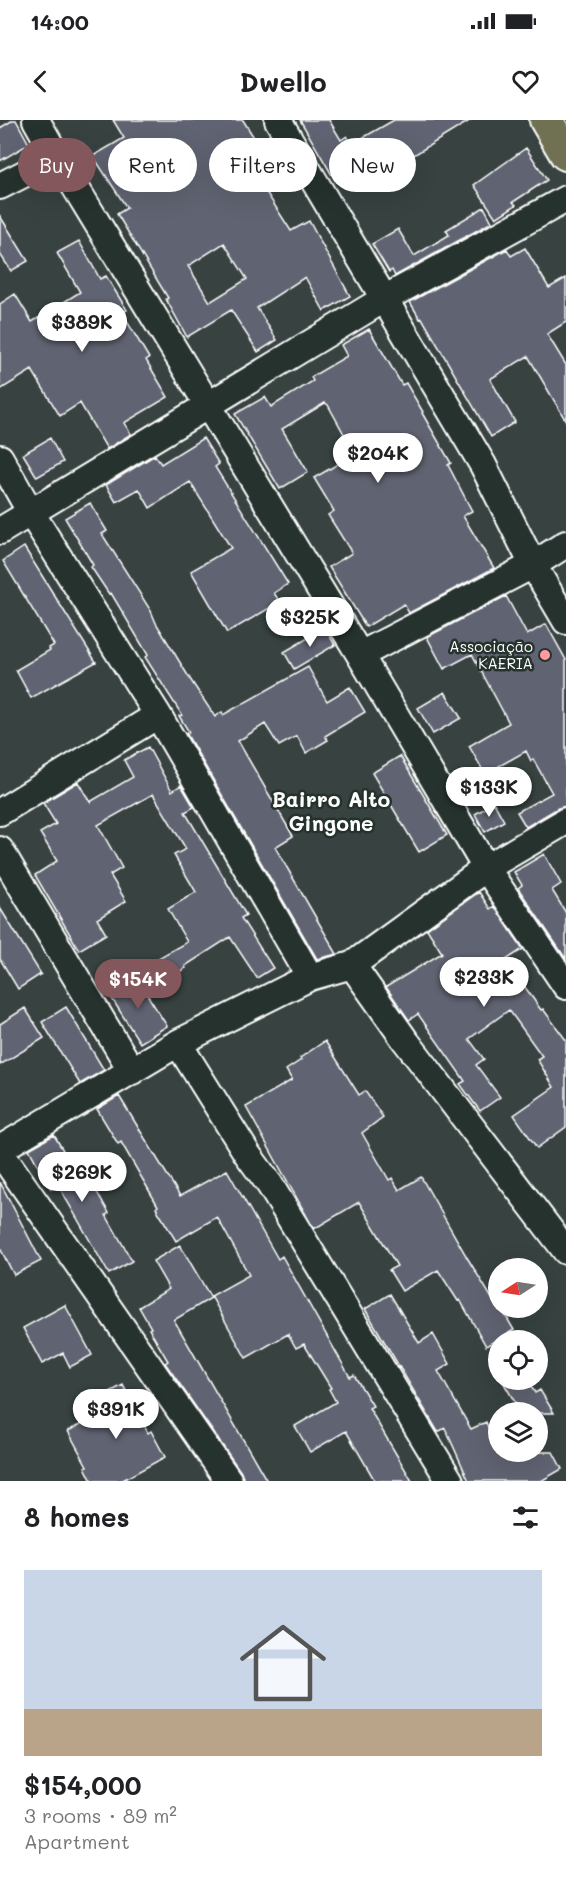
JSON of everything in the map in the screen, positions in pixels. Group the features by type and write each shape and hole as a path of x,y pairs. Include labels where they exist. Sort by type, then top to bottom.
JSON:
{"main road":[{"path":"546,120 566,154"}],"street":[{"path":"36,120 46,138"},
{"path":"278,120 483,465 533,565 566,621"},
{"path":"0,186 18,177"},
{"path":"78,192 360,655 486,868 566,986"},
{"path":"0,531 384,299 566,199"},
{"path":"0,458 31,513 158,715 310,977"},
{"path":"360,655 533,565 566,544"},
{"path":"0,812 158,715"},
{"path":"229,1481 0,1151 178,1043 310,977 352,964 486,868 566,821"},
{"path":"0,850 132,1071"},
{"path":"352,964 405,1040 566,1251"},
{"path":"178,1043 248,1155 270,1185 450,1481"}],"building":[{"path":"16,120 26,138 18,138 18,150 0,161 0,128"},
{"path":"113,120 243,120 254,138 209,138 209,192 266,192 291,231 309,221 350,296 324,311 305,277 257,308 277,340 258,352 231,310 187,337 166,299 168,298 117,214 127,208 117,192 197,192 197,138 124,138","holes":["224,243 247,279 210,302 188,266"]},
{"path":"300,120 329,120 340,138 329,138 329,170 317,149 317,138 310,138"},
{"path":"394,120 471,120 416,154 416,138 362,138"},
{"path":"108,147 108,179 96,161 96,154"},
{"path":"526,148 547,180 513,202 516,205 496,218 474,185"},
{"path":"484,207 492,222 395,276 392,270 389,272 372,244 398,229 414,256 449,235 446,230"},
{"path":"0,216 28,261 11,271 0,254"},
{"path":"79,241 100,279 106,276 127,310 122,313 149,358 146,360 168,397 124,423 131,434 107,449 80,403 60,416 32,370 0,390 0,304 15,294 32,322 80,292 57,253"},
{"path":"525,248 549,288 566,278 566,322 547,334 566,365 566,421 528,356 490,379 515,422 491,437 422,318 420,319 410,302 507,249 511,256"},
{"path":"369,329 402,385 406,383 451,463 448,465 472,511 463,516 494,568 409,613 404,604 366,627 329,567 352,553 328,515 334,511 314,478 355,454 328,405 325,403 282,429 308,472 280,489 235,414 265,397 271,407 313,381 311,377 347,356 341,345"},
{"path":"50,438 63,462 37,477 23,454"},
{"path":"203,438 219,464 215,467 288,584 274,593 280,602 227,633 191,571 231,548 190,482 150,508 139,489 116,502 106,485 155,455 161,464"},
{"path":"90,503 107,531 102,534 215,717 222,712 223,715 308,667 327,701 350,687 365,712 325,736 328,740 306,753 297,736 279,746 265,724 238,741 293,836 275,847 337,954 317,959 186,733 189,732 179,716 182,715 145,657 148,655 111,593 109,594 91,567 93,565 65,518"},
{"path":"24,547 96,662 31,698 16,670 50,650 49,648 54,645 3,561"},
{"path":"506,596 527,635 546,624 566,660 566,806 558,808 526,827 517,812 552,793 526,751 485,774 469,746 509,723 472,654 444,669 427,637"},
{"path":"325,628 335,645 294,669 284,652"},
{"path":"445,692 461,718 433,734 418,708"},
{"path":"148,747 172,791 181,785 194,807 185,812 246,915 241,918 273,968 257,978 230,937 185,966 186,968 157,984 146,965 187,942 168,909 196,892 174,855 186,849 153,794 98,825 122,868 110,875 126,901 97,919 106,934 79,950 35,875 57,861 40,833 56,824 43,803 78,782 90,802 133,777 124,760"},
{"path":"400,756 447,835 419,852 372,773"},
{"path":"494,803 504,821 485,832 475,814"},
{"path":"544,854 561,884 552,890 566,913 566,959 518,888 522,885 514,872"},
{"path":"479,892 490,909 494,906 523,949 506,960 541,1010 543,1009 566,1040 566,1127 537,1148 514,1115 554,1087 537,1059 542,1056 509,1010 469,1039 484,1059 476,1065 500,1097 480,1111 460,1084 465,1081 418,1014 409,1020 386,987 442,953 427,929"},
{"path":"0,908 41,974 18,989 0,959"},
{"path":"136,977 167,1026 140,1043 109,994"},
{"path":"66,1007 104,1070 80,1084 42,1022"},
{"path":"25,1008 44,1038 0,1065 0,1024"},
{"path":"325,1041 359,1095 365,1091 383,1117 362,1133 389,1180 392,1178 399,1190 421,1177 488,1292 488,1318 507,1318 514,1330 488,1330 488,1345 486,1346 460,1300 458,1301 438,1270 402,1291 389,1270 397,1266 359,1202 314,1229 246,1107 292,1080 286,1070 301,1060 300,1058"},
{"path":"119,1096 180,1196 227,1170 278,1259 282,1256 350,1377 354,1375 373,1406 369,1408 412,1481 375,1481 346,1431 310,1452 295,1426 336,1402 329,1389 331,1388 304,1344 296,1348 288,1334 246,1358 211,1296 249,1275 217,1217 176,1241 121,1142 118,1144 97,1109"},
{"path":"54,1135 87,1191 94,1187 109,1213 106,1215 132,1261 109,1274 58,1185 51,1189 29,1149"},
{"path":"0,1182 41,1261 14,1275 0,1248"},
{"path":"180,1245 211,1298 174,1320 267,1481 244,1481 241,1472 165,1363 168,1361 139,1307 169,1289 153,1261"},
{"path":"390,1294 419,1343 433,1334 450,1364 438,1371 471,1429 486,1422 488,1462 548,1462 548,1452 553,1452 562,1469 541,1481 469,1481 445,1428 438,1432 365,1309"},
{"path":"65,1305 92,1355 70,1367 63,1353 42,1364 23,1328"},
{"path":"123,1385 148,1433 151,1431 165,1457 121,1481 92,1481 85,1467 87,1466 68,1431 100,1414 93,1401"},
{"path":"508,1390 533,1390 535,1393 540,1390 547,1402 515,1402"},
{"path":"548,1403 554,1413 548,1413"}],"place":[{"name":"Associação KAERIA","path":"545,655"}],"district":[{"name":"Bairro Alto Gingone","path":"331,810"}]}
